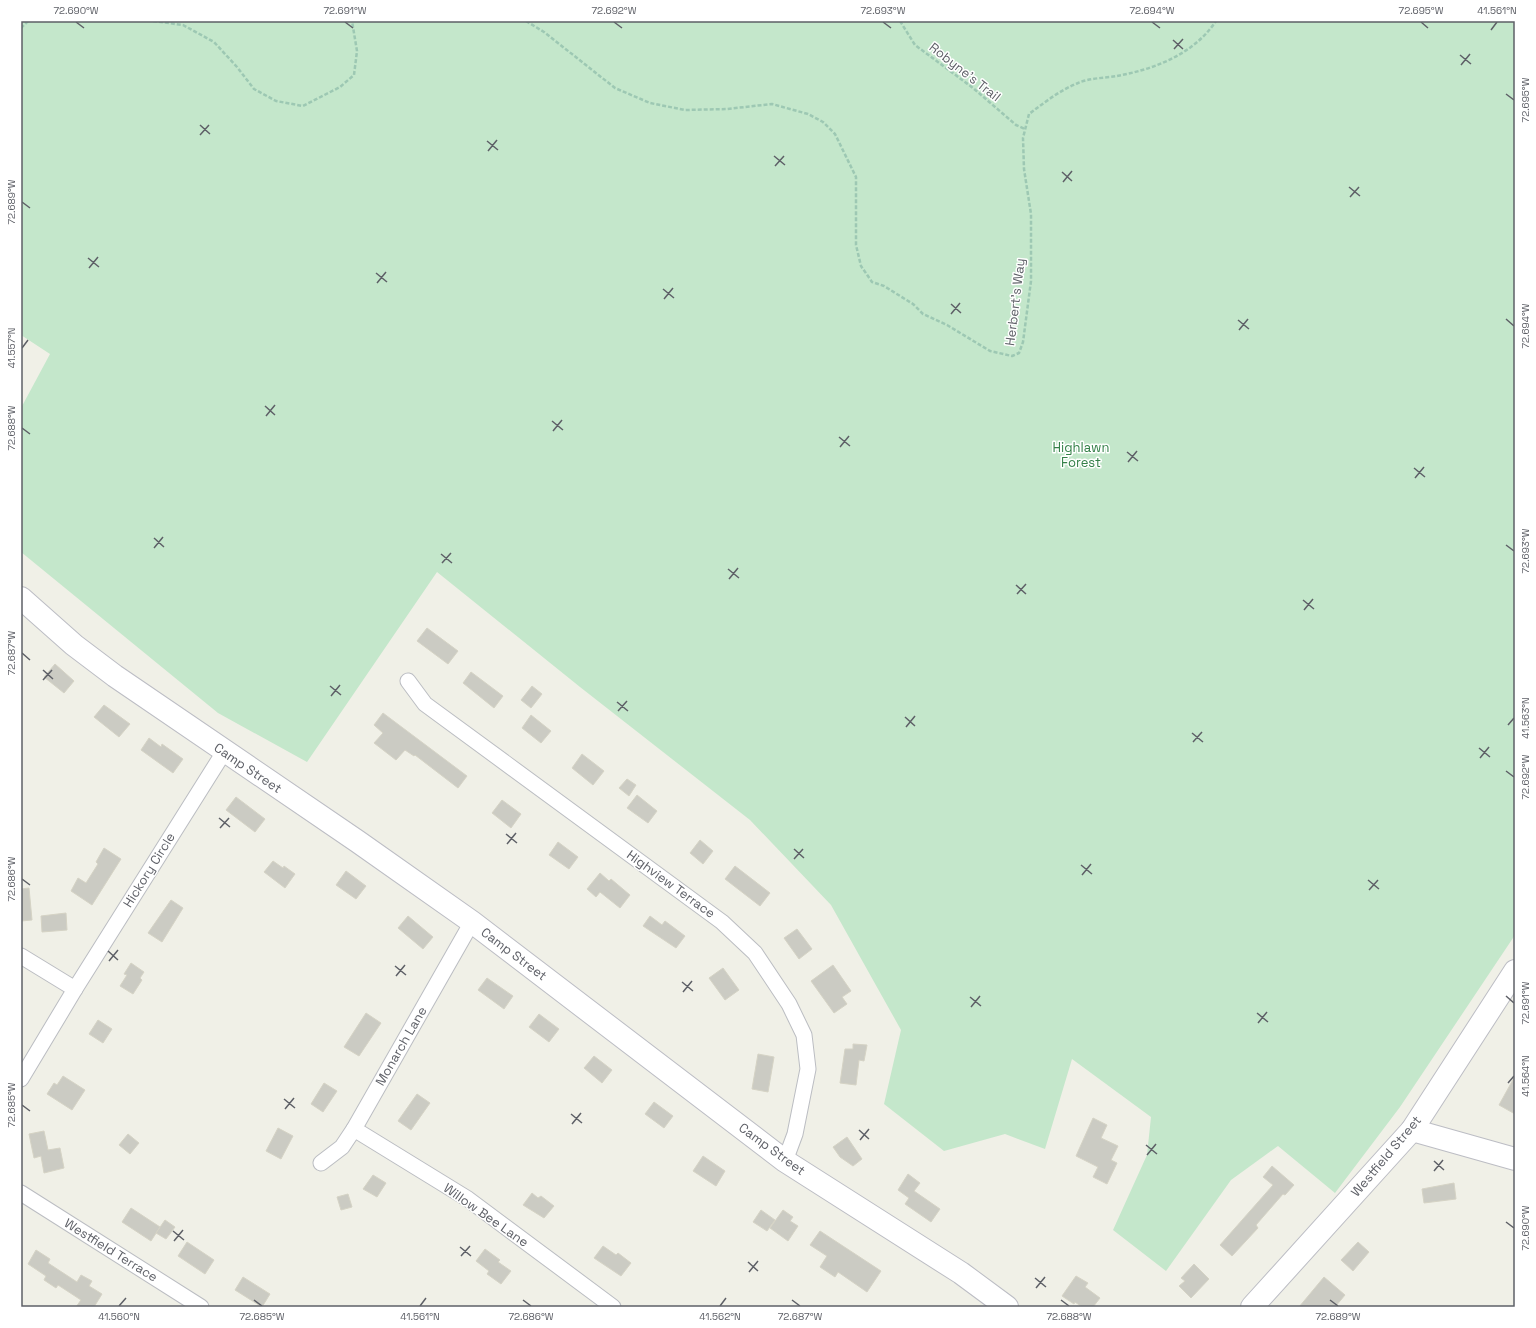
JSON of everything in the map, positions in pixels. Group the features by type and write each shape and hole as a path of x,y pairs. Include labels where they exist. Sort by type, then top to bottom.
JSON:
{"street":[{"name":"Camp Street","path":"21,598 74,645 115,676 224,752 357,841 472,922 785,1161 961,1273 1007,1307"},
{"name":"Highview Terrace","path":"408,681 426,704 722,922 755,953 789,1004 804,1035 808,1069 795,1134 785,1161"},
{"name":"Hickory Circle","path":"21,1079 74,989 224,752"},
{"name":"Monarch Lane","path":"321,1163 342,1147 354,1129 472,922"},
{"path":"21,956 74,989"},
{"name":"Westfield Street","path":"1252,1307 1412,1130 1515,971"},
{"name":"Willow Bee Lane","path":"354,1129 468,1199 613,1307"},
{"path":"1412,1130 1515,1159"},
{"name":"Westfield Terrace","path":"21,1193 201,1307"}],"path":[{"path":"21,28 28,21"},
{"path":"153,21 183,25 214,42 238,67 254,89 276,101 303,106 340,87 354,75 357,51 352,21"},
{"name":"Herbert's Way","path":"526,21 544,32 615,88 650,103 685,110 727,109 772,104 808,114 823,122 835,134 856,177 856,245 861,266 872,282 884,286 913,304 923,314 947,325 990,351 1012,356 1019,353 1023,342 1031,281 1031,214 1024,169 1023,138 1029,114 1047,100 1079,82 1151,69 1185,52 1206,35 1216,21"},
{"name":"Robyne's Trail","path":"900,21 915,45 973,88 1016,125 1025,129"}],"green space":[{"name":"Highlawn Forest","path":"21,21 1515,21 1515,935 1400,1107 1335,1193 1278,1146 1231,1180 1166,1271 1113,1230 1147,1155 1151,1117 1072,1059 1045,1149 1005,1134 944,1151 884,1104 901,1030 831,905 750,820 580,687 437,572 307,762 218,713 21,552 21,408 50,354 21,335"}],"building":[{"path":"427,628 458,651 448,664 417,641"},
{"path":"55,664 74,681 64,693 44,677"},
{"path":"471,672 503,696 494,708 463,683"},
{"path":"532,686 542,694 531,708 521,700"},
{"path":"104,705 130,724 119,737 94,717"},
{"path":"383,713 467,776 458,788 415,755 414,756 405,750 396,760 374,743 383,733 374,725"},
{"path":"531,715 551,731 541,743 522,728"},
{"path":"149,738 161,747 162,744 183,759 173,773 141,750"},
{"path":"582,754 604,771 593,785 572,768"},
{"path":"627,779 636,785 629,796 619,788"},
{"path":"637,795 657,811 648,823 627,808"},
{"path":"236,797 265,819 255,832 226,810"},
{"path":"502,800 521,814 511,828 492,813"},
{"path":"700,840 713,851 703,864 690,853"},
{"path":"558,842 578,857 569,869 549,855"},
{"path":"104,848 121,859 92,905 71,891 78,878 86,883 98,864 96,862"},
{"path":"273,861 283,868 284,866 295,874 285,888 264,872"},
{"path":"735,866 770,893 760,906 725,879"},
{"path":"346,871 366,886 356,899 336,885"},
{"path":"600,873 609,881 611,879 630,895 620,908 600,892 596,897 587,889"},
{"path":"29,888 32,920 21,921 21,889"},
{"path":"171,900 183,908 162,942 148,933"},
{"path":"66,913 67,930 42,932 41,916"},
{"path":"408,916 433,937 423,949 398,928"},
{"path":"650,916 662,925 665,921 685,936 676,948 643,926"},
{"path":"797,929 812,949 799,959 784,938"},
{"path":"131,963 144,972 140,978 142,980 133,994 120,986 127,975 124,974"},
{"path":"833,965 851,991 842,997 847,1004 834,1013 811,981"},
{"path":"723,968 739,990 725,1000 709,978"},
{"path":"487,978 513,996 504,1009 478,990"},
{"path":"366,1013 381,1023 359,1056 344,1047"},
{"path":"539,1014 559,1029 549,1042 529,1027"},
{"path":"98,1020 112,1029 103,1043 89,1034"},
{"path":"853,1044 867,1045 864,1061 859,1060 856,1085 840,1083 845,1049 853,1049"},
{"path":"758,1054 774,1057 768,1092 752,1089"},
{"path":"594,1056 612,1070 602,1083 584,1068"},
{"path":"63,1076 85,1090 72,1110 47,1094 54,1083 57,1085"},
{"path":"1515,1076 1515,1114 1499,1105"},
{"path":"324,1083 337,1091 323,1112 311,1104"},
{"path":"417,1094 430,1103 411,1130 398,1121"},
{"path":"654,1102 673,1116 664,1128 645,1114"},
{"path":"1093,1118 1107,1125 1101,1138 1118,1146 1111,1160 1117,1163 1107,1184 1093,1177 1098,1167 1076,1156"},
{"path":"278,1128 293,1136 281,1159 266,1151"},
{"path":"44,1131 48,1150 60,1148 64,1168 44,1173 41,1156 34,1158 29,1134"},
{"path":"128,1134 139,1143 130,1154 119,1145"},
{"path":"847,1137 862,1159 853,1166 840,1157 833,1147"},
{"path":"703,1156 725,1171 716,1186 693,1171"},
{"path":"1272,1166 1294,1185 1285,1195 1283,1194 1256,1225 1258,1228 1232,1256 1220,1245 1273,1185 1263,1177"},
{"path":"908,1174 920,1183 914,1191 940,1209 931,1222 905,1204 909,1198 898,1190"},
{"path":"373,1175 386,1183 377,1197 363,1189"},
{"path":"1454,1183 1456,1199 1424,1203 1422,1189"},
{"path":"532,1193 538,1198 541,1196 554,1206 544,1218 523,1205"},
{"path":"348,1194 352,1207 341,1210 337,1197"},
{"path":"131,1208 160,1227 151,1241 122,1222"},
{"path":"761,1210 775,1220 767,1231 753,1222"},
{"path":"783,1210 793,1217 790,1221 798,1226 788,1241 770,1228"},
{"path":"165,1220 175,1227 166,1239 156,1233"},
{"path":"820,1231 881,1271 867,1292 838,1272 835,1277 820,1267 827,1256 810,1245"},
{"path":"187,1242 214,1260 205,1274 178,1256"},
{"path":"1358,1242 1369,1252 1353,1271 1341,1260"},
{"path":"603,1246 616,1255 618,1253 631,1263 621,1276 594,1258"},
{"path":"485,1249 500,1260 498,1262 511,1271 501,1284 487,1274 489,1271 476,1261"},
{"path":"36,1250 50,1259 48,1263 77,1282 81,1275 92,1281 89,1286 102,1294 94,1307 76,1307 81,1300 58,1285 56,1288 44,1280 46,1276 28,1264"},
{"path":"1194,1264 1209,1279 1191,1298 1179,1286 1185,1281 1181,1278"},
{"path":"1076,1276 1088,1283 1085,1287 1100,1298 1093,1307 1082,1307 1075,1302 1074,1304 1062,1296"},
{"path":"243,1277 270,1294 262,1307 235,1290"},
{"path":"1324,1277 1345,1295 1335,1307 1299,1307"}]}
